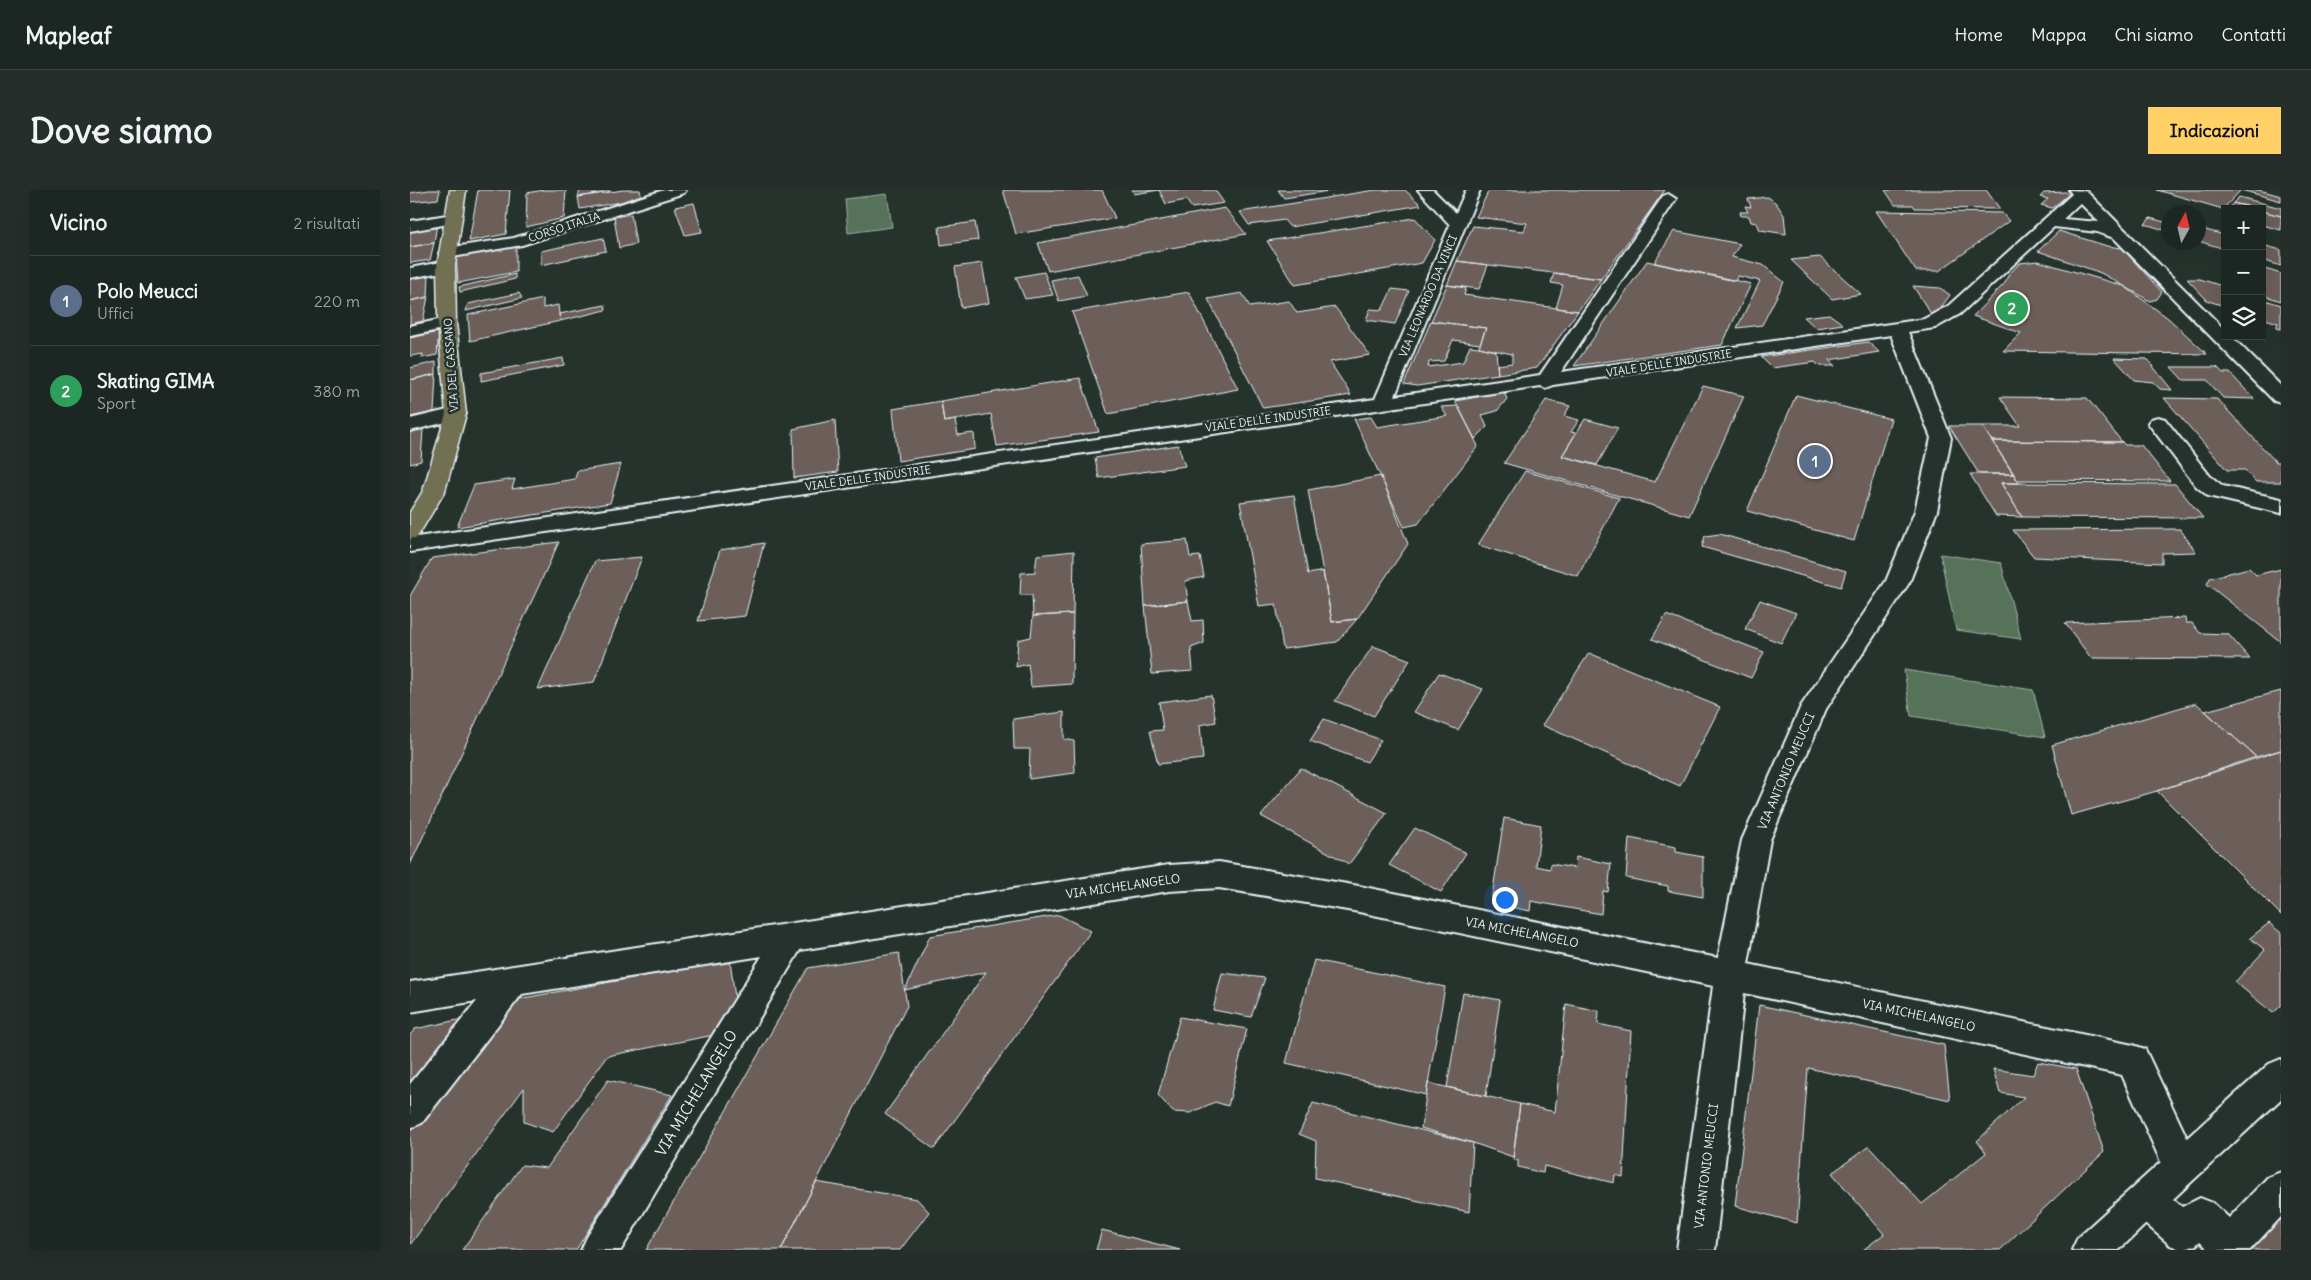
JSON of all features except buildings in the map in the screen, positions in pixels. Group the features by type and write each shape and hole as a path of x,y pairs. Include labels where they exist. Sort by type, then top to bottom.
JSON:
{"main road":[{"name":"VIA DEL CASSANO","path":"410,531 434,491 456,414 448,323 447,260 458,190"}],"street":[{"name":"CORSO ITALIA","path":"410,273 447,260 516,242 679,190"},
{"path":"1425,190 1458,224"},
{"name":"VIA LEONARDO DA VINCI","path":"1383,402 1473,190"},
{"path":"2078,192 2281,396"},
{"name":"VIALE DELLE INDUSTRIE","path":"410,545 1383,402 1545,382 1929,324 1954,310 2052,224 2078,192"},
{"path":"1545,382 1668,199"},
{"path":"2052,224 2098,212"},
{"path":"410,226 453,219"},
{"path":"2052,224 2099,227 2120,234"},
{"path":"410,331 448,323"},
{"name":"VIA ANTONIO MEUCCI","path":"1696,1250 1730,975 1749,869 1760,831 1814,706 1897,583 1926,511 1941,438 1897,328"},
{"path":"410,425 456,414"},
{"path":"2158,423 2203,481 2216,492 2281,506"},
{"name":"VIA MICHELANGELO","path":"410,997 1169,878 1219,875 1359,900 1730,975 2133,1061 2182,1168"},
{"name":"VIA MICHELANGELO","path":"600,1250 791,937"},
{"path":"410,1111 512,982"},
{"path":"2091,1250 2281,1076"},
{"path":"2146,1200 2183,1232 2200,1216 2227,1247 2281,1190"}],"green space":[{"path":"887,194 892,227 848,233 845,199"},
{"path":"1940,554 2001,563 2021,639 1956,630"},
{"path":"1904,670 2033,690 2045,737 1911,716"}],"place":[{"name":"Skating GIMA","path":"2012,308"},
{"name":"Polo Meucci","path":"1815,461"}]}
